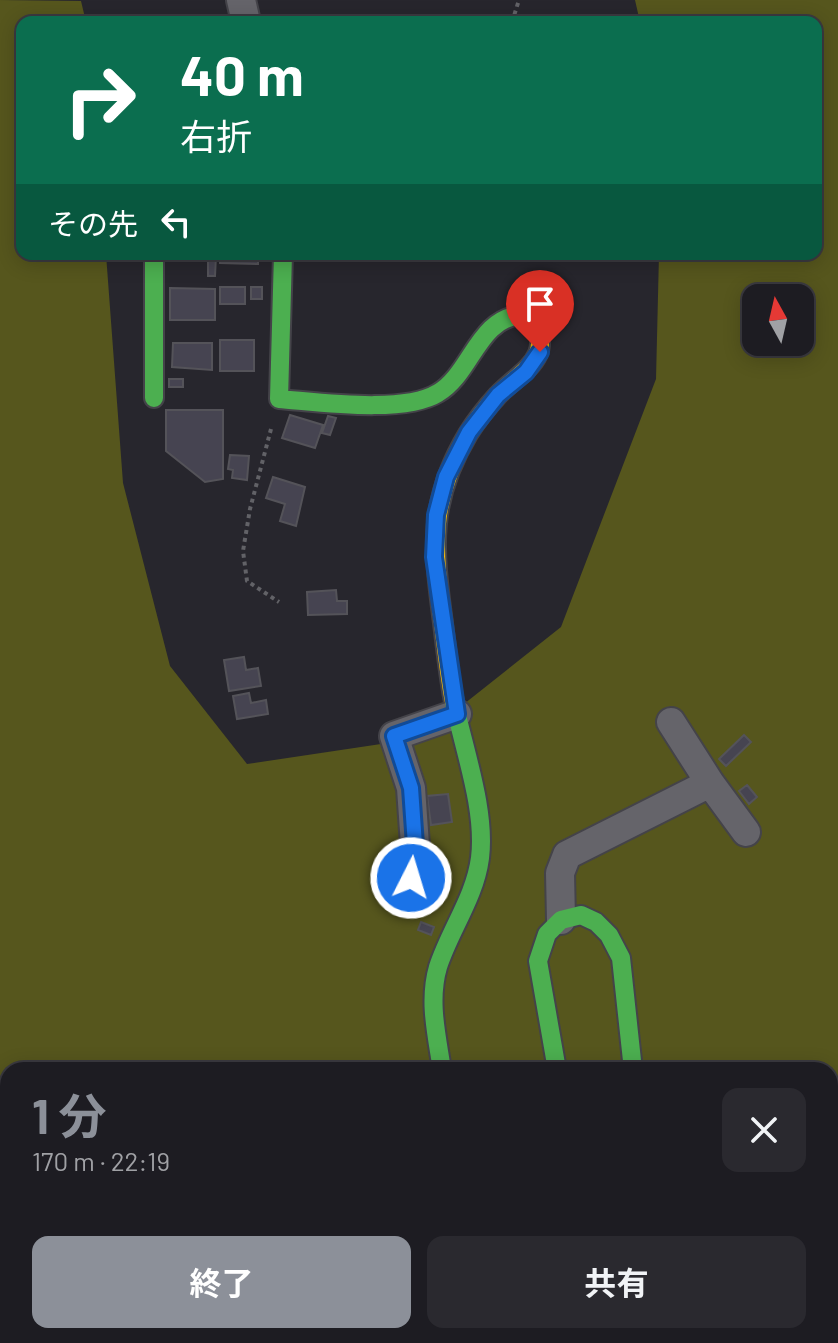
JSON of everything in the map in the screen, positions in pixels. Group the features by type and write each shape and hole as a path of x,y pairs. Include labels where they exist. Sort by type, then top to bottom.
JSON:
{"street":[{"path":"154,260 154,398"},
{"path":"283,260 279,399 353,405 421,401 439,393 494,325 508,316 521,312 533,316 541,332 540,352 526,372 498,395 469,432 446,477 436,515 434,557 457,714 482,828 475,882 438,967 432,998 441,1062"},
{"path":"411,878 415,845 411,788 394,736 457,714"},
{"path":"671,722 746,832"},
{"path":"561,920 560,873 567,855 710,783"},
{"path":"556,1062 538,961 547,934 561,920 581,915 596,922 609,935 621,958 632,1062"}],"path":[{"path":"279,399 250,509 243,551 247,581 279,602"}],"shaded area":[{"path":"0,0 81,1 85,16 16,16 16,260 106,260 123,483 170,666 247,764 421,738 561,627 656,379 659,260 822,260 822,16 639,16 635,0 838,0 838,1062 0,1062"}],"building":[{"path":"208,260 216,260 215,276 208,276"},
{"path":"220,260 258,260 258,264 220,263"},
{"path":"220,287 245,287 245,304 220,304"},
{"path":"251,287 262,287 262,299 251,299"},
{"path":"170,288 215,289 215,320 170,320"},
{"path":"220,340 254,340 254,371 220,371"},
{"path":"173,343 212,343 212,370 172,367"},
{"path":"169,379 183,379 183,387 169,387"},
{"path":"166,410 223,410 223,479 205,482 166,451"},
{"path":"290,415 323,425 315,448 282,438"},
{"path":"328,416 336,418 330,435 322,433"},
{"path":"230,455 249,456 247,480 232,478 233,470 228,469"},
{"path":"273,477 305,487 296,526 280,521 285,504 266,498"},
{"path":"336,590 337,601 347,601 347,614 308,615 307,592"},
{"path":"244,657 246,670 258,668 261,686 229,691 224,660"},
{"path":"249,693 251,703 266,700 268,714 237,719 233,696"},
{"path":"744,735 751,742 726,766 719,759"},
{"path":"747,785 757,797 749,804 739,791"},
{"path":"448,794 452,822 431,825 427,796"},
{"path":"421,922 434,927 431,935 418,930"}],"traffic: fast":[{"path":"154,260 154,398"},
{"path":"283,260 279,399 361,405 423,399 449,384 495,326 506,318 521,315"},
{"path":"441,1062 434,1018 435,980 443,953 473,886 481,839 477,800 454,702"},
{"path":"556,1062 538,961 547,934 561,920 581,915 596,922 609,935 621,958 632,1062"}],"traffic: slow":[{"path":"454,702 437,571 440,503 455,458 471,429 494,399 534,362 538,353 539,331 533,316 521,315"}],"route":[{"path":"411,878 415,845 411,788 394,736 457,714 434,557 436,515 446,477 469,432 498,395 526,372 540,352"}]}
